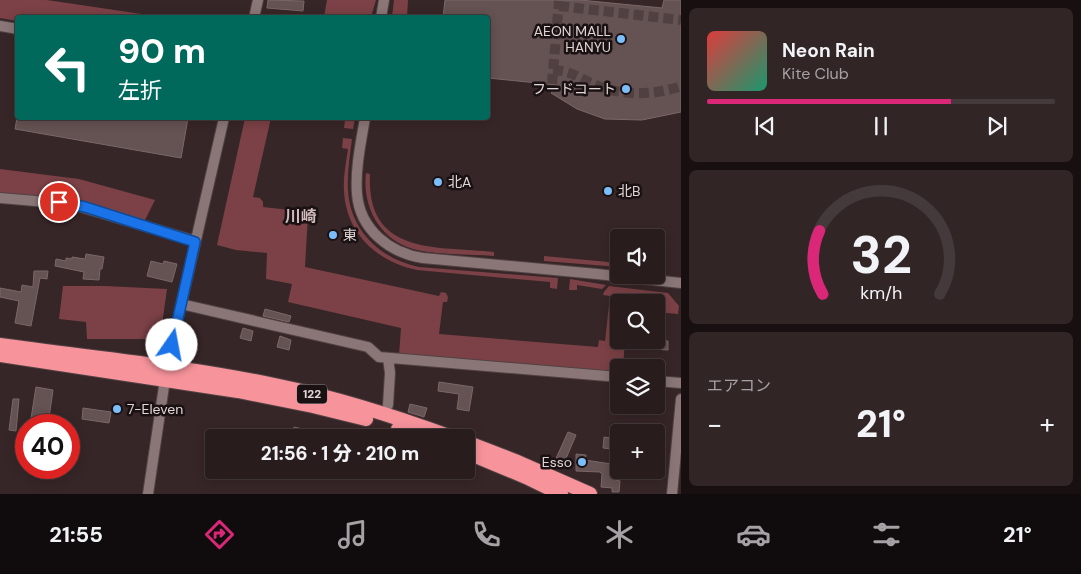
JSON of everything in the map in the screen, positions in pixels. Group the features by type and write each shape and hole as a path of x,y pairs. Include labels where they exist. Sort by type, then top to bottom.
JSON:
{"highway":[{"name":"122","path":"0,345 166,373 354,415 398,429"},
{"name":"122","path":"0,355 166,373 242,378 315,394 428,429"},
{"path":"475,445 590,494"},
{"path":"475,456 561,494"}],"street":[{"path":"255,15 258,0"},
{"path":"382,15 384,0"},
{"path":"0,26 15,28"},
{"path":"148,494 166,373 224,120"},
{"path":"365,120 357,176 358,202 364,218 373,232 386,245 412,256 423,258 681,283"},
{"path":"0,198 72,204 195,242"},
{"path":"181,304 368,347 379,357 610,376"},
{"path":"388,358 390,373 388,405"},
{"path":"665,382 681,384"},
{"path":"672,494 681,399"}],"shaded area":[{"path":"0,0 47,0 148,15 15,15 15,21 0,18"},
{"path":"327,0 376,0 372,15 324,15"},
{"path":"394,0 408,0 407,15 392,15"},
{"path":"245,120 271,120 253,197 260,198 263,202 263,207 308,212 309,206 315,209 314,214 308,215 305,267 439,296 441,292 446,293 448,297 447,302 443,302 439,334 598,347 599,340 605,341 610,296 610,349 624,349 624,359 610,359 610,373 399,355 401,328 288,302 292,284 266,279 267,253 236,250 217,245"},
{"path":"345,120 355,120 353,129 344,128"},
{"path":"343,138 352,139 348,190 354,218 361,230 380,250 405,263 419,267 558,278 557,289 550,288 550,282 417,270 402,266 377,253 357,232 346,206 344,180 348,149 342,148"},
{"path":"0,169 79,179 155,200 144,222 0,194"},
{"path":"366,173 370,174 372,201 380,220 392,233 409,242 450,249 494,252 494,256 422,251 401,244 391,238 375,220 370,209 365,185"},
{"path":"544,256 610,262 610,266 544,261"},
{"path":"570,279 606,285 602,289 577,285 577,290 569,290"},
{"path":"63,286 167,289 160,339 87,339 86,322 59,319"},
{"path":"609,286 668,293 679,306 678,314 665,313 665,294 603,295"}],"building":[{"path":"268,0 304,1 303,11 267,8"},
{"name":"AEON MALL HANYU","path":"445,0 580,0 662,8 664,0 681,0 681,112 642,120 605,119 577,109 551,93 557,85 490,78 490,15 443,15"},
{"path":"17,120 188,120 181,158 15,129"},
{"path":"86,254 104,257 99,280 83,279 84,272 55,266 56,259 66,261 66,258 72,259 72,257 85,259"},
{"path":"151,261 163,264 164,261 177,264 172,282 147,276"},
{"path":"34,271 48,271 47,279 40,278 31,326 15,323 19,301 0,297 0,288 21,292 22,285 33,287"},
{"path":"265,309 291,316 289,322 263,316"},
{"path":"243,328 253,331 251,341 240,338"},
{"path":"280,336 291,340 289,350 277,347"},
{"path":"665,341 668,341 668,350 653,349 665,349"},
{"path":"439,382 473,387 469,411 457,409 459,394 438,391"},
{"path":"36,387 53,390 50,414 32,414"},
{"path":"13,399 19,399 18,414 15,414 15,431 9,430"},
{"path":"410,404 427,408 424,417 408,412"},
{"path":"83,408 111,412 109,423 82,419"},
{"path":"568,432 576,435 562,468 553,465"},
{"path":"604,437 610,438 610,449 603,448"},
{"path":"576,454 586,455 585,460 610,464 610,479 620,481 619,492 612,492 612,488 601,487 602,474 600,472 576,471"}],"tunnel":[{"path":"552,84 559,1"},
{"path":"559,6 681,20"},
{"path":"553,70 570,73 603,88 625,93 659,92 681,86"}],"place":[{"name":"AEON MALL HANYU","path":"621,39"},
{"name":"フードコート","path":"626,89"},
{"name":"北A","path":"438,182"},
{"name":"北B","path":"608,191"},
{"name":"東","path":"333,235"},
{"name":"7-Eleven","path":"117,409"},
{"name":"Esso","path":"582,462"}],"district":[{"name":"川崎","path":"301,216"}],"route":[{"path":"59,202 85,207 195,242 172,345"}]}
